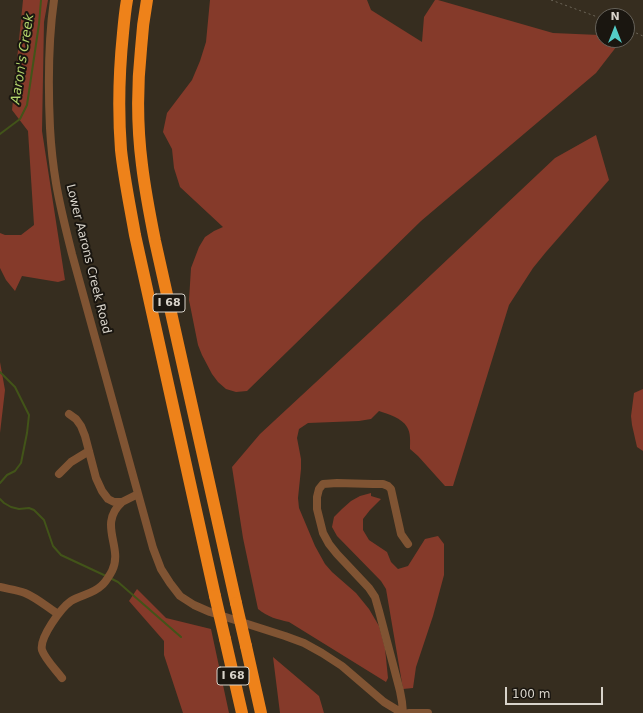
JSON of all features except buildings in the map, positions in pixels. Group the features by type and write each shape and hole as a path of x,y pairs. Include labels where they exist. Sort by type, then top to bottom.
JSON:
{"highway":[{"name":"I 68","path":"128,0 120,60 119,88 121,150 126,187 138,249 242,713"},
{"name":"I 68","path":"147,0 142,31 138,88 139,137 148,203 261,713"}],"street":[{"name":"Lower Aarons Creek Road","path":"54,0 50,43 49,111 51,142 62,214 153,548 161,569 180,596 194,605 210,612 260,627 304,643 342,666 384,702 402,713"},
{"path":"69,414 76,419 81,426 96,478 102,491 108,499 114,502 122,502"},
{"path":"59,474 72,462 89,451"},
{"path":"402,713 400,691 375,597 369,588 337,554 323,533 317,509 319,489 323,484 337,483 378,484 388,486 391,489 401,534 408,544"},
{"path":"62,678 42,650 44,640 58,614 80,596 102,586 110,575 114,568 115,560 111,525 112,515 116,507 122,502 138,494"},
{"path":"0,587 17,590 26,594 58,614"},
{"path":"409,713 428,713"}],"path":[{"path":"552,0 595,16"}],"shaded area":[{"path":"23,0 48,0 44,22 42,131 65,280 58,282 22,276 15,291 6,280 0,268 0,233 5,235 21,235 34,225 28,131 12,110"},
{"path":"210,0 367,0 371,10 422,42 424,17 435,0 438,0 553,33 595,35 595,48 615,48 596,73 421,221 247,391 236,392 226,389 218,382 202,355 198,345 189,300 191,268 199,247 205,237 223,227 180,187 174,168 172,149 163,132 167,113 192,80 206,42"},
{"path":"596,135 609,180 533,268 509,305 453,486 445,486 410,449 410,435 405,424 398,419 379,411 371,419 359,421 308,423 299,429 297,438 301,459 301,469 298,498 299,508 315,546 325,564 356,593 369,609 379,626 385,648 388,678 386,682 289,622 272,617 258,609 243,538 232,467 260,434 555,158"},
{"path":"0,362 5,390 0,433"},
{"path":"643,389 643,451 637,447 631,416 634,393"},
{"path":"371,493 371,496 381,499 363,519 363,530 369,540 387,552 391,562 398,569 408,566 425,539 438,536 444,544 444,575 433,616 416,667 413,688 403,689 386,589 381,581 337,536 332,527 334,517 351,501 360,496"},
{"path":"137,589 166,618 211,629 229,713 183,713 164,655 164,641 129,601"},
{"path":"273,657 319,696 324,713 280,713"}],"waterway":[{"name":"Aaron's Creek","path":"0,134 20,119 27,105 41,0"},
{"name":"Aaron's Creek","path":"0,372 15,387 29,415 21,463 15,471 7,475 0,483"},
{"name":"Aaron's Creek","path":"0,499 11,507 19,509 29,508 34,510 44,520 53,546 61,555 106,576"},
{"name":"Aaron's Creek","path":"110,578 118,582 181,637"}]}
